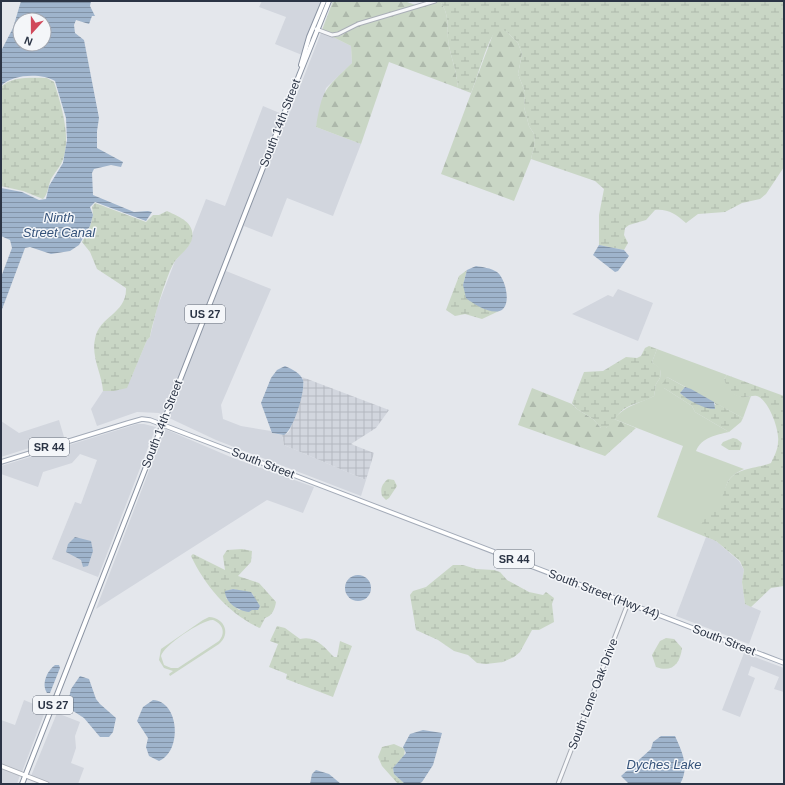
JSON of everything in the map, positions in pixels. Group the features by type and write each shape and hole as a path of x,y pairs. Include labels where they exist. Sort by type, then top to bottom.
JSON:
{"highway":[{"name":"South 14th Street","path":"300,73 313,28 324,1"},
{"name":"South 14th Street","path":"25,776 329,1"},
{"name":"US 27","path":"22,784 25,776"}],"main road":[{"name":"SR 44","path":"1,462 137,420 146,420 162,425"},
{"name":"South Street","path":"162,425 364,502"},
{"name":"South Street (Hwy 44)","path":"364,502 665,617"},
{"name":"South Street","path":"665,617 784,663"},
{"path":"1,766 47,784"}],"street":[{"path":"313,28 332,35 338,34 358,24 435,1"},
{"name":"South Lone Oak Drive","path":"558,784 628,603"}],"shaded area":[{"path":"262,1 322,1 302,55 275,44 286,17 259,7"},
{"path":"321,33 351,46 352,63 326,88 316,127 361,144 333,216 287,198 272,237 244,226 226,271 271,289 221,405 223,419 241,426 271,431 272,433 282,435 284,445 366,480 361,496 216,440 167,417 285,115 288,116 290,112"},
{"path":"263,106 282,114 164,416 159,413 137,412 97,426 91,409 103,391 114,391 131,378 147,340 150,337 157,308 175,261 190,244 206,199 225,206"},
{"path":"618,289 653,303 638,341 572,314 608,295 613,297"},
{"path":"302,377 389,410 376,428 351,444 374,453 366,480 284,445 282,435 288,433 290,430 302,394 304,384"},
{"path":"59,420 64,437 1,457 1,421 19,433"},
{"path":"137,424 156,427 98,577 52,559 75,502 81,504 97,460 80,454 72,463 43,472 38,487 1,474 1,466"},
{"path":"165,429 233,458 314,487 303,513 267,500 96,609"},
{"path":"706,537 716,541 739,561 744,570 742,582 745,604 761,611 749,644 676,616"},
{"path":"744,653 784,668 784,692 774,689 779,677 751,666 748,675 755,678 740,717 722,710"},
{"path":"24,700 46,709 22,772 1,764 1,720 15,725"},
{"path":"57,713 80,722 75,736 76,748 71,763 84,768 78,784 52,784 31,776"},
{"path":"1,768 20,775 17,784 1,784"}],"green space":[{"path":"333,1 404,1 416,5 358,22 338,33 332,34 322,30"},
{"path":"440,1 446,12 448,40 456,72 458,88 389,62 361,144 316,127 320,105 326,90 352,63 351,46 333,37 340,36 358,25"},
{"path":"440,1 784,1 784,167 766,194 760,199 742,203 725,212 698,214 686,223 672,213 664,210 655,210 646,220 629,225 625,228 624,235 628,243 624,250 599,245 599,215 604,189 595,181 531,159 535,142 534,134 529,126 524,107 525,92 518,74 522,54 518,43 507,32 498,28 486,49 471,93 458,88 456,72 448,40 446,12"},
{"path":"498,27 507,32 518,43 522,54 518,74 525,92 524,107 529,126 534,134 535,142 531,159 514,201 441,174 494,31"},
{"path":"47,78 54,82 60,101 65,123 66,145 61,164 51,179 43,199 23,191 1,186 1,87 16,79"},
{"path":"95,203 146,222 153,215 159,215 167,211 185,221 191,227 192,231 192,240 190,244 175,261 168,276 150,337 147,340 127,388 114,391 103,391 94,346 98,331 102,325 122,304 125,297 126,288 97,269 90,252 82,242 87,234 93,216 92,207"},
{"path":"467,270 463,285 482,308 499,311 482,319 465,314 455,316 446,310 459,276"},
{"path":"649,346 657,349 652,362 661,369 660,378 656,384 654,396 624,409 606,428 601,428 593,419 577,409 572,403 584,372 603,371 626,357 637,358 641,356 645,348"},
{"path":"657,349 727,375 724,379 734,394 741,397 751,396 743,418 667,377 664,388 692,406 695,412 729,432 710,437 699,446 696,451 744,469 736,473 728,481 720,507 703,529 706,537 657,517 683,446 614,419 627,408 654,396 661,370 652,362"},
{"path":"727,375 784,396 784,586 771,588 751,607 745,604 742,582 744,570 740,561 716,541 706,537 700,526 710,511 716,512 720,506 726,486 733,475 771,463 776,453 778,437 773,416 766,403 757,396 741,397 734,395 724,379"},
{"path":"667,377 685,387 680,393 688,399 716,405 714,402 743,418 741,422 729,432 695,412 692,406 664,388 662,384"},
{"path":"532,388 572,404 593,419 601,428 606,428 614,419 636,428 605,456 518,425"},
{"path":"733,438 742,443 740,450 729,450 721,445 723,442"},
{"path":"388,479 394,480 397,486 386,500 382,496 381,488"},
{"path":"242,549 252,551 251,562 238,576 259,583 276,602 273,612 270,616 265,618 260,628 239,615 211,589 191,556 193,554 225,570 223,556 227,550","holes":["233,589 253,594 254,600 260,606 252,610 239,610 226,598 227,591"]},
{"path":"453,565 463,565 476,569 494,570 500,572 507,580 529,592 543,595 546,592 554,598 552,604 554,622 539,630 532,630 520,652 514,657 503,662 486,664 477,663 468,655 454,651 438,640 416,630 410,595 413,591 426,587"},
{"path":"209,617 215,618 222,623 225,631 223,640 170,676 169,674 173,671 164,668 159,660 161,649","holes":["213,620 221,626 223,632 219,641 178,668 171,668 164,665 161,656 163,652 176,640 201,624"]},
{"path":"277,626 285,628 300,639 306,638 315,640 334,657 337,657 340,641 352,646 333,697 286,679 287,674 269,667 278,644 270,641"},
{"path":"666,638 674,639 682,648 677,663 671,668 662,669 656,667 652,655 660,641"},
{"path":"394,744 405,749 404,756 393,768 394,774 405,784 398,784 382,766 378,757 382,747"}],"water":[{"name":"Ninth Street Canal","path":"21,1 91,1 90,6 95,16 92,16 89,24 76,20 74,25 75,33 84,40 99,118 97,148 123,162 121,167 111,165 94,169 92,173 93,195 134,212 152,212 146,221 95,202 90,207 93,215 90,226 79,245 70,251 51,254 30,247 25,248 1,312 1,277 12,248 10,240 1,236 1,188 22,192 39,200 46,199 49,186 63,163 67,140 66,118 55,81 49,78 27,76 12,79 1,86 1,51 12,30 12,52 52,52 52,12 18,12"},
{"path":"599,245 624,250 629,256 618,271 615,272 593,255"},
{"path":"476,266 492,270 500,275 505,284 507,295 507,301 503,309 494,312 489,311 466,298 463,285 467,270"},
{"path":"285,366 300,375 303,380 303,392 295,418 288,432 284,435 272,433 261,403 271,378 277,370"},
{"path":"685,387 714,402 715,409 701,406 692,402 680,393"},
{"path":"75,537 91,541 93,551 88,566 83,567 81,560 66,552 68,544"},
{"path":"358,575 367,579 371,588 367,597 358,601 349,597 345,588 349,579"},
{"path":"233,589 251,592 260,606 258,610 252,610 249,612 233,606 227,599 225,591"},
{"path":"55,665 59,665 60,668 50,693 47,693 45,689 45,682 47,674"},
{"path":"80,676 89,679 96,699 116,718 113,732 109,737 100,737 84,718 67,707 71,689"},
{"path":"153,700 162,702 168,709 173,717 175,727 175,738 172,747 167,756 159,761 149,756 146,747 148,738 137,721 143,707"},
{"path":"423,730 442,733 433,765 422,782 418,784 405,784 394,774 393,768 406,753 403,747 410,734"},
{"name":"Dyches Lake","path":"661,736 675,736 680,748 685,766 683,778 680,784 629,784 621,776 651,749 653,742"},
{"path":"316,770 329,774 341,784 310,784 312,774"}]}
